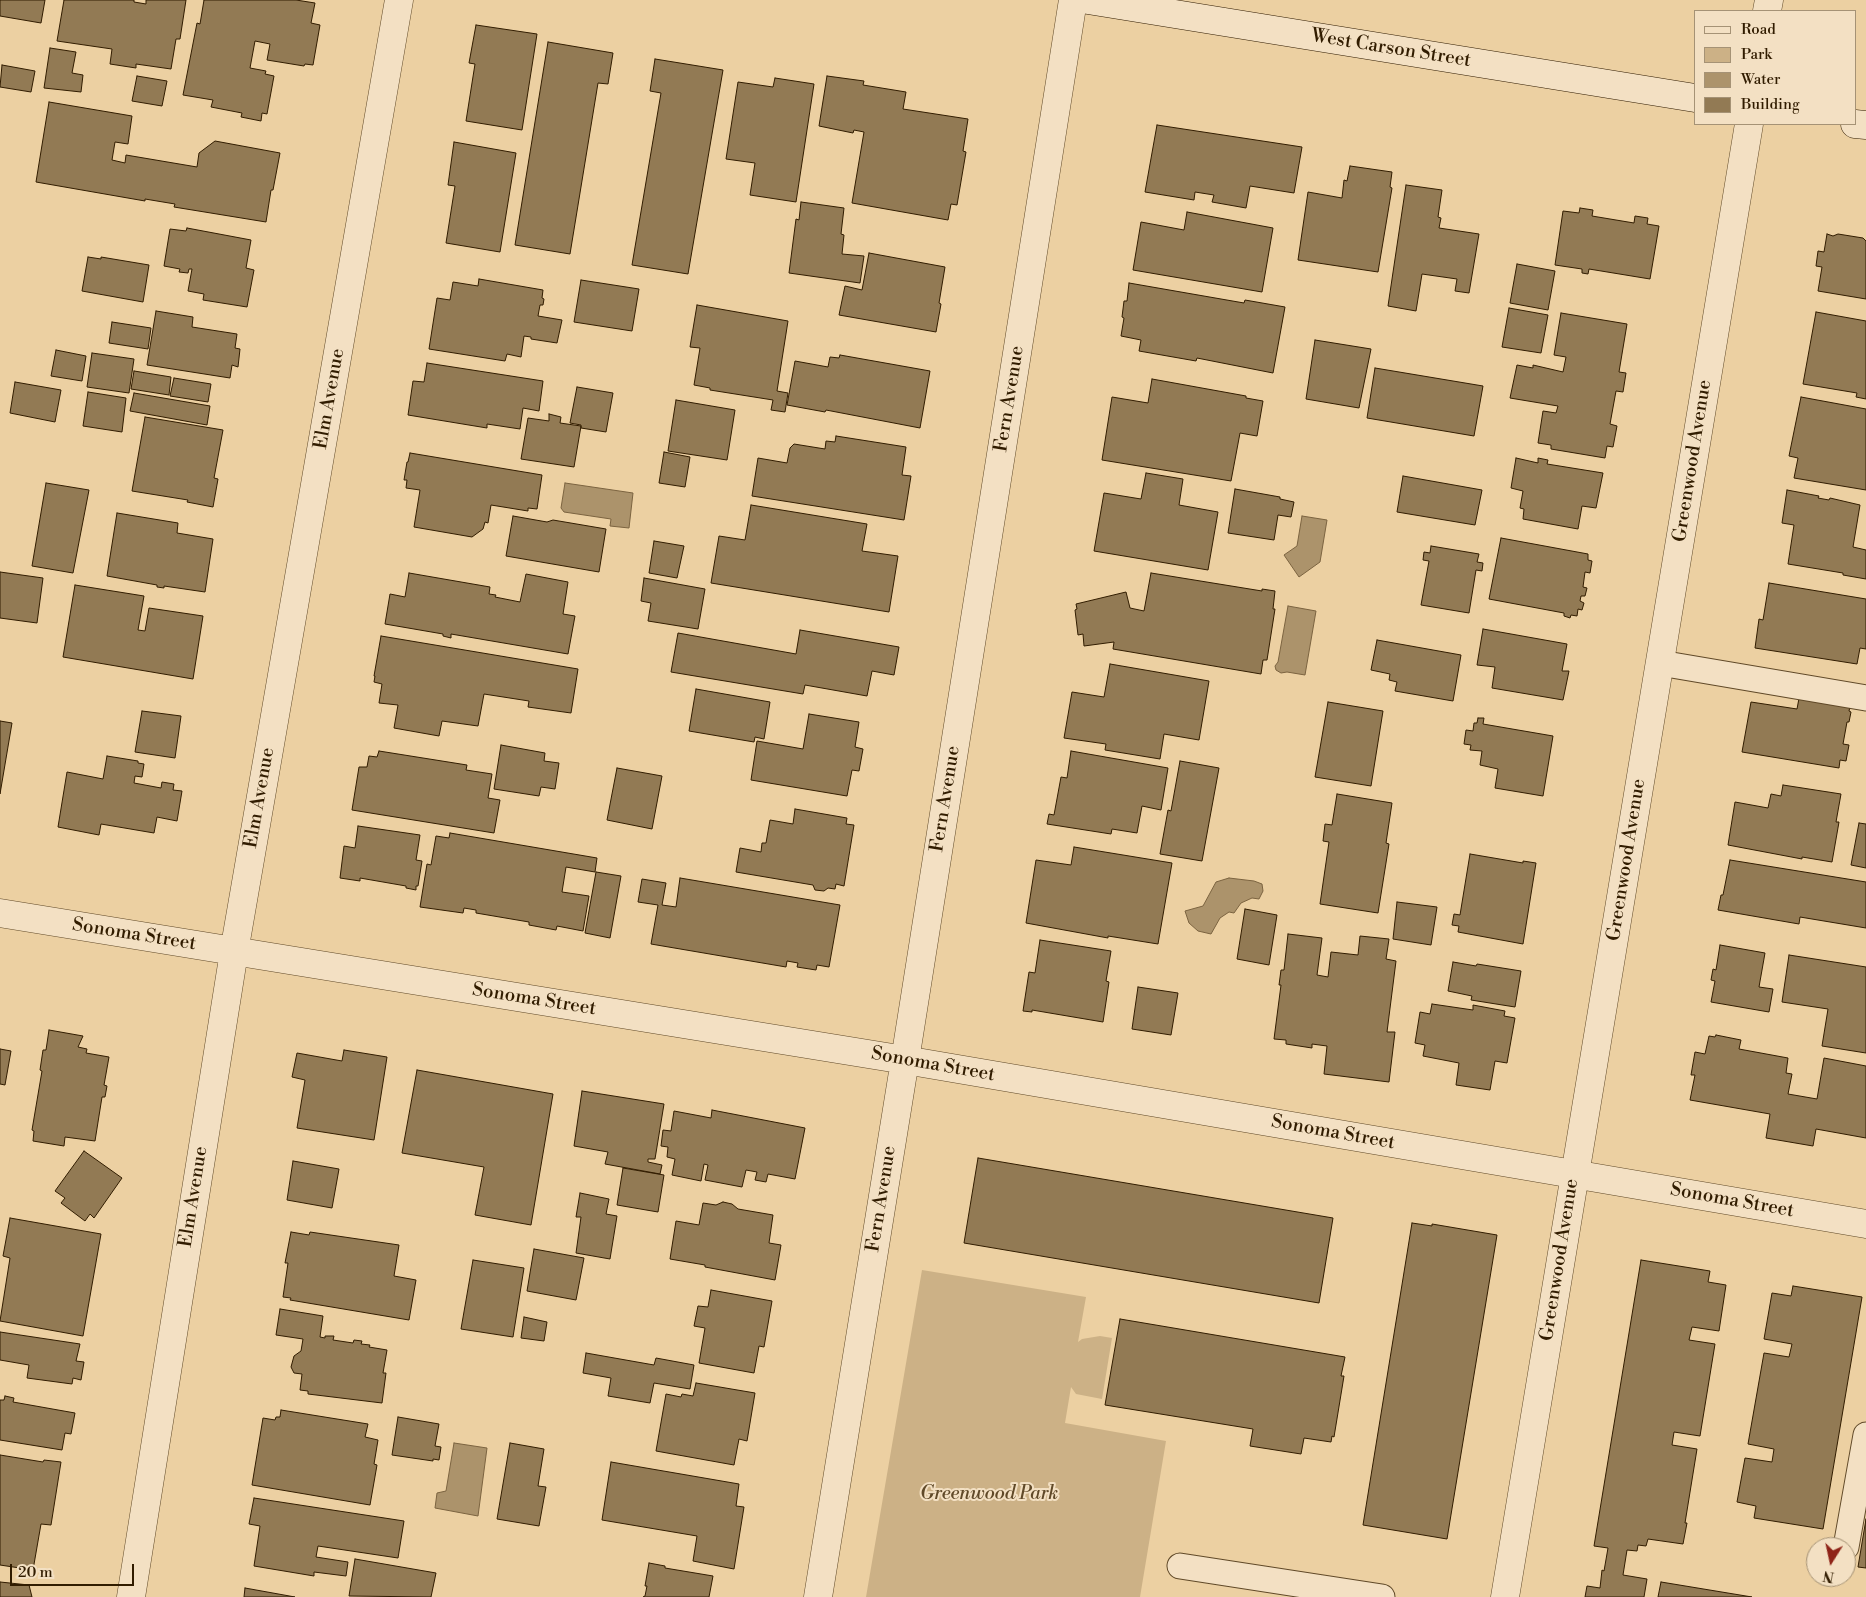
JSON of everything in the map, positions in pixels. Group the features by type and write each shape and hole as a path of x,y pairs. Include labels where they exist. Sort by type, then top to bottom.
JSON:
{"street":[{"name":"Elm Avenue","path":"131,1597 234,952 399,0"},
{"name":"Fern Avenue","path":"818,1597 1073,0"},
{"name":"West Carson Street","path":"1088,0 1694,98"},
{"name":"Greenwood Avenue","path":"1505,1597 1749,125"},
{"name":"Sonoma Street","path":"0,913 905,1060 1866,1224"}],"lane":[{"path":"1660,663 1866,698"},
{"path":"1848,1537 1866,1435"},
{"path":"1180,1566 1382,1597"}],"green space":[{"name":"Greenwood Park","path":"922,1270 1086,1297 1078,1342 1082,1339 1100,1336 1112,1338 1102,1399 1076,1394 1071,1387 1065,1423 1166,1441 1140,1597 866,1597"}],"water":[{"path":"565,483 633,493 629,528 610,526 611,519 564,512 561,508"},
{"path":"1302,516 1327,520 1320,562 1299,577 1284,555 1297,546"},
{"path":"1288,606 1316,611 1305,675 1281,673 1276,670 1275,666 1278,662"},
{"path":"1229,878 1254,881 1262,884 1263,891 1259,899 1252,898 1241,903 1234,913 1229,912 1220,918 1211,934 1198,931 1189,923 1185,911 1203,906 1216,882"},
{"path":"454,1443 487,1448 478,1516 435,1508 437,1493 446,1491"}],"building":[{"path":"0,0 45,0 41,23 0,16"},
{"path":"64,0 134,0 134,2 146,4 146,0 186,0 180,39 176,39 171,69 136,64 136,68 110,64 112,49 57,41"},
{"path":"204,0 296,0 315,3 311,23 320,25 313,65 305,64 304,66 267,60 270,44 255,41 250,68 266,71 265,74 274,76 267,114 262,113 261,121 241,117 242,113 211,107 213,100 183,95 197,23 200,24"},
{"path":"476,25 537,34 522,130 466,121 475,64 469,63"},
{"path":"548,42 613,53 608,84 598,83 570,254 515,245"},
{"path":"50,48 76,52 72,73 83,75 81,92 44,88"},
{"path":"655,59 723,70 688,274 632,265 661,93 650,91"},
{"path":"2,65 35,71 31,92 0,87"},
{"path":"137,76 167,81 162,106 132,101"},
{"path":"827,76 864,81 863,85 906,92 903,109 968,119 963,151 966,152 957,205 951,204 948,220 852,203 864,132 854,130 853,133 819,126"},
{"path":"775,78 814,84 796,202 750,195 755,163 726,159 738,82 773,87"},
{"path":"49,102 132,116 128,144 115,142 112,160 125,163 126,155 197,167 199,153 215,141 280,153 266,222 174,207 175,204 145,199 145,201 36,182"},
{"path":"1157,125 1302,147 1294,193 1250,186 1246,208 1212,202 1214,195 1195,192 1194,200 1145,192"},
{"path":"454,142 516,153 500,252 446,243 455,186 448,185"},
{"path":"1350,166 1392,172 1390,187 1392,188 1378,272 1298,260 1308,192 1342,198 1344,180 1347,181"},
{"path":"1406,185 1442,190 1438,217 1441,218 1439,228 1479,234 1469,293 1455,291 1457,279 1422,274 1416,311 1388,306"},
{"path":"801,202 844,208 841,234 844,235 842,254 864,256 860,283 789,273 796,219 799,220"},
{"path":"1580,208 1593,210 1592,216 1634,223 1635,216 1648,218 1647,224 1659,226 1650,279 1589,269 1588,274 1582,273 1582,269 1555,265 1563,211 1579,213"},
{"path":"1187,212 1273,228 1262,292 1133,270 1141,222 1184,230"},
{"path":"187,228 251,240 246,268 254,270 247,307 203,300 204,294 188,291 192,269 189,269 188,273 179,272 180,269 164,266 170,229 186,231"},
{"path":"1827,234 1863,238 1866,241 1866,299 1818,291 1822,267 1816,266 1818,251 1824,252"},
{"path":"869,253 945,267 936,332 839,315 845,286 862,290"},
{"path":"88,257 101,259 101,257 149,265 143,302 82,291"},
{"path":"1517,264 1555,271 1548,310 1510,303"},
{"path":"479,279 543,290 543,305 540,305 538,316 562,320 557,343 524,336 521,357 507,354 505,361 429,349 437,298 450,300 453,282 478,286"},
{"path":"581,280 639,289 632,331 574,322"},
{"path":"1129,283 1244,303 1245,300 1285,307 1273,373 1197,358 1196,361 1139,351 1141,340 1121,336 1124,301 1127,301"},
{"path":"697,305 788,321 777,391 788,393 785,412 771,410 773,400 710,390 710,388 694,385 700,348 690,347"},
{"path":"1509,308 1548,315 1541,353 1502,347"},
{"path":"156,311 193,317 192,327 237,334 235,348 240,349 238,367 232,365 230,378 147,365"},
{"path":"1816,312 1866,321 1866,399 1856,397 1857,393 1803,384"},
{"path":"1561,313 1627,324 1619,372 1626,373 1623,392 1616,391 1610,424 1617,426 1613,447 1607,446 1605,458 1551,449 1551,445 1538,443 1543,411 1556,413 1558,406 1510,398 1517,365 1533,368 1533,365 1563,372 1566,357 1554,355"},
{"path":"112,322 151,328 148,349 109,343"},
{"path":"1315,340 1371,349 1359,408 1306,399"},
{"path":"56,350 86,356 82,381 51,376"},
{"path":"92,353 134,359 129,393 87,387"},
{"path":"840,355 930,371 920,428 826,410 825,412 787,405 795,361 828,367 830,357 839,358"},
{"path":"427,363 543,381 539,411 523,408 520,429 487,424 487,428 408,415 413,381 424,382"},
{"path":"1375,368 1483,386 1474,436 1367,418"},
{"path":"134,371 171,377 169,395 131,389"},
{"path":"174,378 211,384 208,402 170,396"},
{"path":"1152,379 1246,396 1246,398 1263,401 1257,436 1240,433 1231,481 1102,460 1112,397 1148,403"},
{"path":"15,382 61,390 55,422 10,413"},
{"path":"577,387 613,393 606,432 581,428 581,425 570,423"},
{"path":"88,392 126,398 122,432 83,426"},
{"path":"134,393 210,406 207,425 130,411"},
{"path":"1801,397 1866,409 1866,490 1794,478 1798,458 1789,456"},
{"path":"676,400 735,410 727,460 668,451"},
{"path":"549,414 561,417 560,423 581,426 574,467 521,459 528,418 549,421"},
{"path":"145,417 223,430 214,478 218,479 213,507 187,502 188,500 132,491"},
{"path":"836,436 906,447 902,475 911,476 904,520 752,496 758,458 787,463 790,448 794,444 825,449 826,441 835,442"},
{"path":"664,452 690,457 685,487 659,483"},
{"path":"410,453 542,475 537,509 528,508 528,511 491,505 488,523 485,522 483,529 472,537 414,527 420,490 406,488 407,480 404,480"},
{"path":"1516,458 1538,463 1538,458 1548,460 1547,464 1603,473 1596,508 1582,506 1578,529 1523,519 1524,509 1520,508 1523,491 1511,488"},
{"path":"1146,473 1183,479 1179,505 1218,512 1208,570 1094,551 1104,493 1141,499"},
{"path":"1403,476 1482,490 1475,525 1397,512"},
{"path":"46,483 89,490 73,573 32,566"},
{"path":"1235,489 1280,497 1280,499 1294,502 1291,517 1278,515 1274,540 1228,533"},
{"path":"1787,490 1819,496 1818,498 1829,500 1830,498 1860,505 1853,547 1866,550 1866,579 1843,575 1843,573 1788,564 1794,525 1782,523"},
{"path":"751,505 867,524 862,551 898,556 889,612 711,583 719,536 745,540"},
{"path":"117,513 178,523 177,533 213,539 205,592 164,586 164,588 157,587 157,585 107,576"},
{"path":"513,516 547,522 553,520 606,529 599,572 506,556"},
{"path":"1501,538 1588,554 1588,560 1592,561 1590,573 1585,572 1583,587 1587,588 1585,596 1581,596 1580,601 1584,603 1582,610 1578,609 1577,616 1571,615 1570,618 1564,616 1564,613 1489,599"},
{"path":"654,541 684,546 677,578 649,573"},
{"path":"1431,546 1479,554 1477,562 1483,563 1482,571 1476,570 1469,613 1421,605 1429,561 1423,560 1424,552 1430,553"},
{"path":"0,572 43,578 37,623 0,618"},
{"path":"409,573 490,587 489,594 496,595 495,597 520,602 526,574 568,582 563,614 575,616 568,654 451,634 451,638 443,636 443,634 385,624 390,594 405,597"},
{"path":"1151,573 1262,591 1262,589 1275,591 1273,609 1275,609 1267,660 1263,660 1261,674 1113,649 1114,642 1084,646 1083,634 1078,635 1076,604 1126,592 1130,608 1144,611"},
{"path":"644,578 705,589 698,629 648,621 651,603 641,601"},
{"path":"1769,583 1866,599 1866,649 1860,648 1857,664 1755,648 1759,619 1763,620"},
{"path":"75,585 144,596 138,630 145,631 149,608 203,616 193,679 63,657"},
{"path":"1483,629 1567,644 1562,671 1569,671 1563,700 1492,688 1495,667 1477,665"},
{"path":"800,630 899,647 894,675 872,671 867,696 805,685 803,694 671,672 678,633 796,654"},
{"path":"381,636 578,669 571,713 528,707 529,701 484,694 478,726 442,721 439,736 394,728 398,705 379,703 382,684 374,682"},
{"path":"1377,640 1461,655 1453,701 1395,691 1397,682 1389,680 1390,674 1371,670"},
{"path":"1110,664 1209,681 1199,740 1164,734 1160,759 1105,750 1106,744 1064,738 1072,692 1104,697"},
{"path":"696,689 770,702 764,739 755,737 754,742 689,731"},
{"path":"1800,693 1851,702 1849,711 1851,712 1843,744 1849,745 1846,761 1840,760 1839,768 1742,752 1751,702 1797,709"},
{"path":"1328,702 1383,711 1371,786 1315,777"},
{"path":"142,711 181,716 175,758 135,752"},
{"path":"809,714 859,722 855,747 863,749 859,771 852,770 847,796 751,780 757,741 803,749"},
{"path":"1478,718 1484,718 1483,724 1553,736 1543,796 1495,788 1498,769 1480,765 1482,751 1470,750 1471,745 1464,744 1466,730 1473,731 1474,723 1477,723"},
{"path":"0,721 12,723 0,794"},
{"path":"501,745 545,753 544,761 559,763 555,789 541,787 539,796 494,789"},
{"path":"379,751 467,765 466,770 492,774 488,798 500,800 494,833 352,810 359,767 367,767 369,756 377,757"},
{"path":"1071,751 1168,768 1161,810 1142,806 1137,833 1112,829 1111,834 1047,824 1049,814 1054,815 1061,777 1067,778"},
{"path":"107,756 138,761 138,763 144,764 142,777 135,776 134,783 161,788 162,782 174,784 173,790 182,791 177,821 157,817 154,833 101,824 99,835 58,827 67,772 103,779"},
{"path":"1180,761 1219,768 1202,861 1160,854 1168,810 1171,811"},
{"path":"617,768 662,776 652,829 607,820"},
{"path":"1783,785 1841,794 1836,822 1839,822 1832,862 1802,857 1802,859 1728,845 1735,802 1768,808 1771,794 1781,796"},
{"path":"1337,794 1392,803 1386,843 1389,844 1378,913 1320,904 1329,842 1323,841 1325,824 1332,825"},
{"path":"795,809 847,818 846,824 854,825 844,886 836,884 835,889 815,890 813,885 736,872 740,848 761,852 762,843 766,843 770,820 793,824"},
{"path":"1859,823 1866,824 1866,868 1851,865"},
{"path":"358,826 420,835 416,860 422,861 416,890 406,888 406,886 360,878 360,881 340,878 344,846 355,848"},
{"path":"450,833 597,858 595,872 566,867 562,892 589,896 583,931 557,926 556,930 529,925 529,922 476,913 476,910 464,908 463,913 420,907 427,864 431,865 436,836 449,838"},
{"path":"1074,847 1172,863 1158,944 1108,936 1108,938 1026,923 1036,860 1071,865"},
{"path":"1470,854 1523,863 1523,861 1536,863 1523,944 1458,932 1459,926 1452,925 1454,914 1460,915"},
{"path":"1730,860 1866,882 1866,928 1800,917 1799,924 1718,910"},
{"path":"596,872 621,876 610,938 585,933"},
{"path":"680,878 840,905 829,967 817,965 816,970 797,967 798,963 787,961 786,967 651,944 658,905 638,902 642,879 666,883 662,905 676,907"},
{"path":"1397,902 1437,907 1431,945 1393,939"},
{"path":"1245,909 1277,915 1269,965 1237,959"},
{"path":"1288,934 1322,938 1317,975 1328,977 1331,952 1358,955 1360,936 1389,939 1386,959 1396,961 1387,1032 1395,1032 1389,1082 1324,1074 1327,1046 1312,1044 1312,1048 1286,1044 1286,1040 1274,1039 1281,985 1279,985 1281,970 1284,970"},
{"path":"1040,940 1111,951 1106,981 1109,982 1103,1022 1032,1010 1032,1012 1023,1011 1029,972 1035,973"},
{"path":"1720,945 1765,953 1759,987 1773,989 1769,1012 1711,1002 1715,981 1711,980 1713,969 1716,970"},
{"path":"1789,955 1866,967 1866,1053 1822,1046 1828,1009 1782,1002"},
{"path":"1453,962 1521,971 1515,1007 1471,1000 1472,996 1448,991"},
{"path":"1138,987 1178,993 1171,1035 1132,1029"},
{"path":"1432,1004 1473,1010 1473,1005 1505,1011 1504,1016 1515,1018 1507,1063 1495,1061 1490,1090 1456,1085 1459,1063 1423,1056 1425,1045 1415,1043 1420,1012 1430,1014"},
{"path":"49,1030 83,1036 78,1047 87,1049 86,1053 109,1057 104,1085 107,1086 105,1097 102,1097 95,1141 65,1137 64,1146 33,1141 34,1131 32,1130 42,1071 40,1070"},
{"path":"1716,1035 1741,1040 1739,1049 1788,1058 1786,1073 1792,1074 1788,1094 1817,1099 1824,1058 1866,1066 1866,1138 1816,1129 1813,1146 1766,1138 1770,1114 1690,1100 1695,1075 1691,1075 1695,1052 1705,1054 1709,1036 1715,1037"},
{"path":"0,1049 11,1051 5,1085 0,1084"},
{"path":"344,1050 387,1057 374,1140 297,1128 305,1080 292,1077 297,1053 342,1061"},
{"path":"417,1070 553,1094 531,1225 475,1215 484,1167 402,1153"},
{"path":"582,1091 664,1104 655,1159 648,1159 648,1162 662,1165 660,1174 605,1164 608,1152 574,1146"},
{"path":"712,1110 805,1128 795,1179 768,1174 766,1182 755,1180 757,1172 746,1170 742,1187 705,1180 708,1165 704,1164 701,1181 672,1175 675,1159 667,1157 668,1147 661,1146 663,1130 671,1131 674,1111 711,1118"},
{"path":"84,1151 122,1178 94,1218 90,1214 85,1221 61,1203 65,1198 55,1191"},
{"path":"978,1158 1333,1218 1319,1303 964,1243"},
{"path":"293,1161 339,1169 332,1208 287,1200"},
{"path":"623,1168 664,1175 658,1212 617,1205"},
{"path":"580,1193 609,1199 606,1214 617,1216 610,1259 576,1253 581,1217 576,1217"},
{"path":"723,1202 732,1204 738,1209 773,1215 769,1243 781,1245 775,1280 670,1259 676,1221 699,1225 703,1203 716,1205"},
{"path":"10,1218 101,1234 83,1336 0,1321 10,1258 3,1256"},
{"path":"1412,1223 1432,1226 1432,1224 1497,1235 1447,1539 1363,1525"},
{"path":"291,1232 309,1235 310,1232 399,1245 394,1276 416,1280 409,1320 290,1300 291,1298 283,1297 288,1263 285,1263"},
{"path":"534,1249 584,1258 576,1300 527,1291"},
{"path":"473,1260 524,1268 513,1337 461,1329"},
{"path":"1641,1260 1710,1271 1708,1282 1726,1285 1719,1331 1692,1327 1689,1340 1715,1344 1700,1436 1674,1432 1672,1445 1697,1449 1683,1544 1648,1539 1646,1546 1638,1545 1637,1551 1627,1550 1623,1575 1647,1579 1644,1597 1585,1597 1587,1586 1600,1588 1602,1570 1604,1571 1608,1548 1594,1546"},
{"path":"1793,1286 1862,1297 1823,1529 1754,1518 1756,1506 1737,1502 1745,1458 1772,1462 1774,1449 1748,1444 1764,1353 1789,1357 1792,1344 1764,1339 1772,1293 1791,1296"},
{"path":"711,1290 772,1301 764,1347 759,1346 754,1373 699,1363 705,1328 694,1326 698,1306 708,1307"},
{"path":"280,1309 323,1316 320,1337 334,1336 333,1340 353,1343 354,1340 362,1341 361,1344 370,1345 369,1347 387,1350 383,1373 386,1373 382,1403 308,1394 308,1391 300,1390 302,1374 294,1373 291,1367 294,1356 301,1351 303,1339 276,1335"},
{"path":"524,1317 547,1322 544,1341 521,1338"},
{"path":"1120,1319 1345,1357 1341,1376 1344,1376 1334,1437 1332,1436 1331,1442 1304,1438 1301,1454 1250,1446 1253,1429 1105,1405"},
{"path":"0,1332 80,1344 76,1361 84,1362 81,1380 73,1378 72,1384 27,1378 29,1365 0,1360"},
{"path":"586,1353 654,1365 656,1358 694,1365 690,1389 654,1383 650,1403 608,1396 611,1378 583,1373"},
{"path":"696,1383 755,1393 747,1441 739,1439 734,1465 656,1451 666,1394 681,1397 682,1394 693,1396"},
{"path":"5,1396 14,1398 13,1402 75,1413 71,1434 65,1433 62,1450 0,1440 0,1400 4,1400"},
{"path":"281,1410 368,1424 365,1437 378,1440 374,1464 377,1465 370,1505 252,1485 263,1418 275,1420 276,1417 280,1417"},
{"path":"398,1417 439,1424 435,1446 441,1447 439,1460 433,1459 433,1461 392,1455"},
{"path":"510,1443 544,1449 538,1486 546,1487 539,1526 497,1519"},
{"path":"0,1455 43,1462 44,1460 61,1462 51,1525 41,1524 33,1570 0,1565"},
{"path":"611,1462 739,1484 736,1506 744,1507 734,1569 693,1561 697,1536 602,1520"},
{"path":"254,1498 404,1521 398,1558 318,1546 316,1557 348,1562 346,1576 314,1572 314,1576 254,1566 260,1526 249,1524"},
{"path":"1866,1519 1866,1568 1858,1567"},
{"path":"355,1559 436,1573 431,1597 349,1596"},
{"path":"649,1563 665,1566 665,1568 713,1576 709,1597 643,1597 645,1596 647,1586 645,1586"},
{"path":"0,1582 29,1585 32,1597 0,1597"},
{"path":"1661,1582 1752,1597 1658,1597"},
{"path":"245,1588 295,1597 244,1597"}]}
